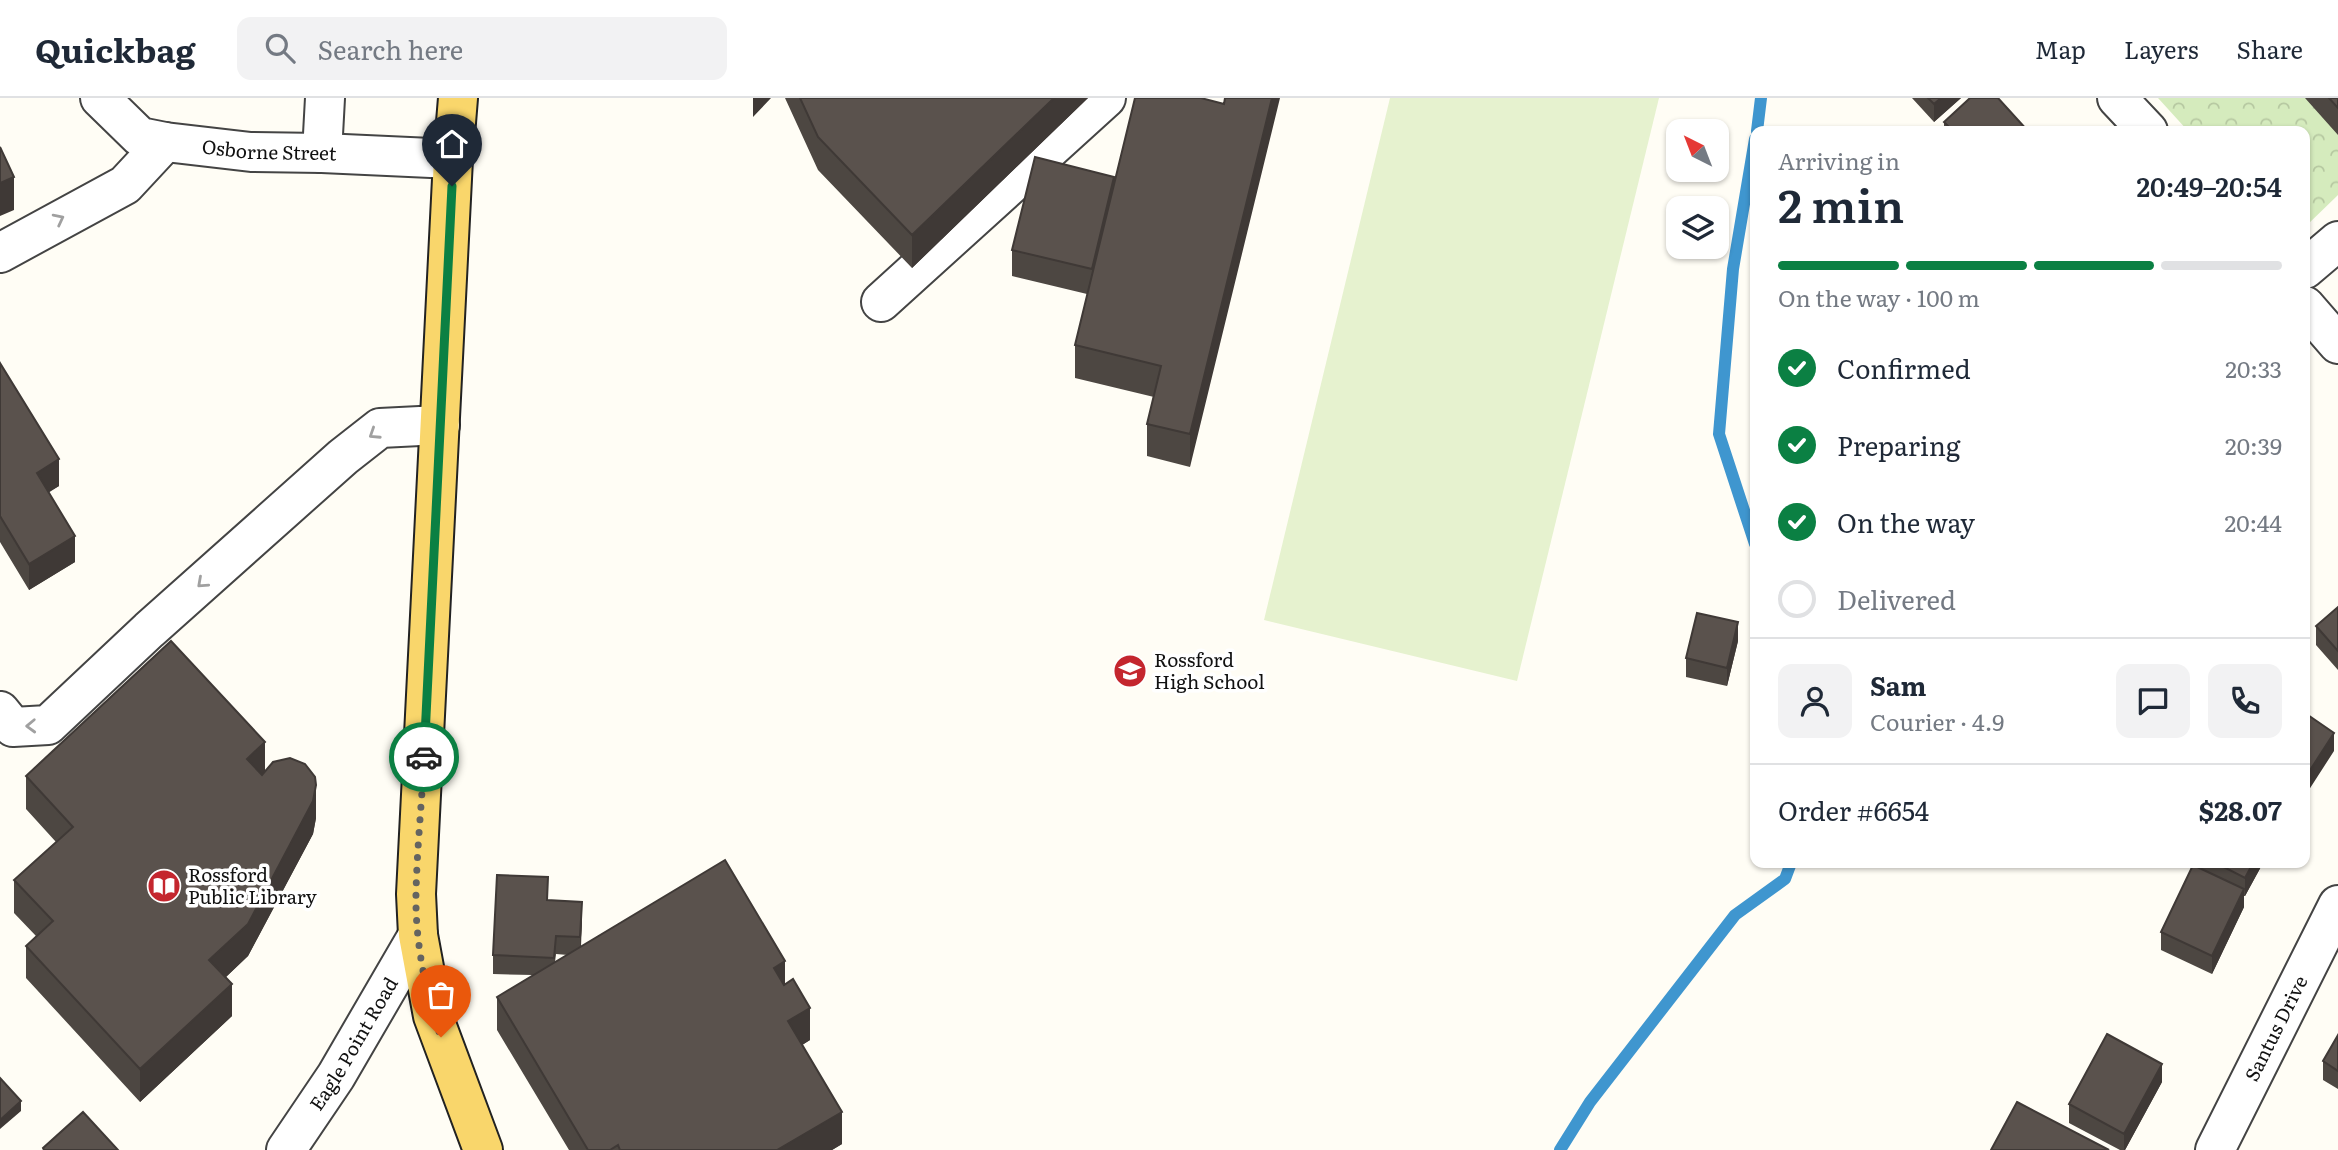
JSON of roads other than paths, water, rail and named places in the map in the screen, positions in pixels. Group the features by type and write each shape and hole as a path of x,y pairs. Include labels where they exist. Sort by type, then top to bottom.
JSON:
{"main road":[{"path":"458,98 416,894 418,935 433,1016 483,1150"}],"street":[{"name":"Osborne Street","path":"100,98 141,136 165,142 251,152 453,159"},
{"path":"322,153 325,98"},
{"path":"881,302 1106,98"},
{"path":"2117,98 2143,126"},
{"path":"0,253 125,186 165,142"},
{"path":"2310,266 2338,241"},
{"path":"2310,312 2338,344"},
{"path":"0,711 13,727 48,725 343,457 380,428 440,425"},
{"name":"Santus Drive","path":"2215,1150 2338,905"},
{"name":"Eagle Point Road","path":"294,1146 418,935"}],"waterway":[{"path":"1758,126 1761,98"},
{"path":"1750,169 1733,269 1719,434 1750,529"},
{"path":"1560,1150 1590,1102 1735,915 1785,879 1789,868"}],"place":[{"name":"Rossford High School","path":"1130,671"},
{"name":"Rossford Public Library","path":"164,886"}]}
